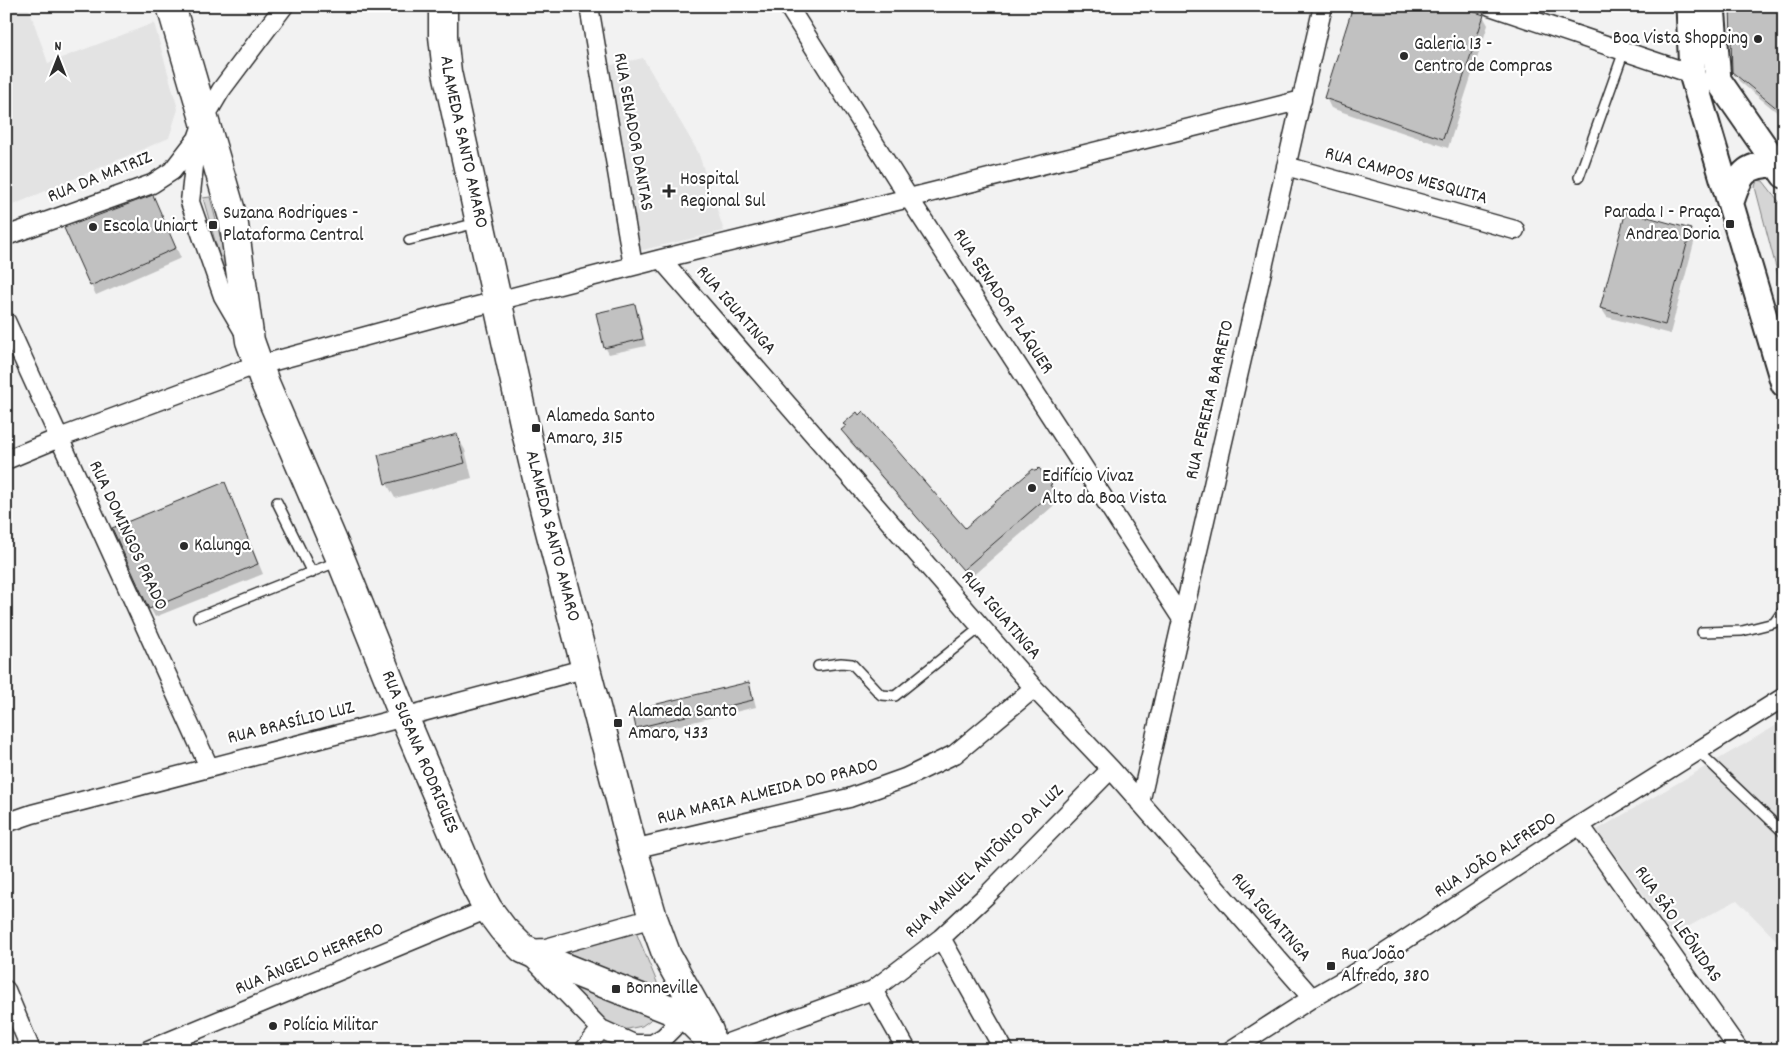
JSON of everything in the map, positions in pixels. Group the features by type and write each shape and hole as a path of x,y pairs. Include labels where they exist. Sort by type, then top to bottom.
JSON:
{"main road":[{"path":"171,6 200,129"},
{"name":"ALAMEDA SANTO AMARO","path":"443,6 447,72 497,301 545,512 633,849 653,918 667,956 718,1048"},
{"name":"RUA SUSANA RODRIGUES","path":"200,129 233,218 254,354 341,560 404,717 476,887 488,909 503,929 523,949 676,1012 691,1021 718,1048"}],"street":[{"name":"RUA DA MATRIZ","path":"6,236 152,184 172,171 200,129 221,90 284,6"},
{"name":"RUA SENADOR DANTAS","path":"589,6 633,266"},
{"name":"RUA SENADOR FLÁQUER","path":"788,6 909,198 1182,620"},
{"name":"RUA PEREIRA BARRETO","path":"1140,802 1323,6"},
{"path":"1490,6 1692,74 1718,80"},
{"path":"1689,6 1692,74 1783,380"},
{"path":"1712,6 1718,80 1780,170"},
{"path":"6,460 58,438 245,369 254,354 497,301 661,258 1302,100"},
{"name":"RUA SUSANA RODRIGUES","path":"200,129 190,202 223,296 254,354"},
{"path":"1730,202 1737,183 1745,172 1758,165 1780,170"},
{"name":"RUA CAMPOS MESQUITA","path":"1286,166 1514,230"},
{"name":"RUA IGUATINGA","path":"661,258 1034,688 1111,769 1312,998"},
{"name":"RUA DOMINGOS PRADO","path":"6,321 209,767"},
{"name":"RUA BRASÍLIO LUZ","path":"6,823 32,814 587,668"},
{"name":"RUA MARIA ALMEIDA DO PRADO","path":"633,849 849,798 905,778 955,754 1034,688"},
{"name":"RUA JOÃO ALFREDO","path":"1231,1050 1347,978 1580,825 1784,696"},
{"name":"RUA MANUEL ANTÔNIO DA LUZ","path":"718,1048 872,990 941,938 987,895 1111,769"},
{"name":"RUA SÃO LEÔNIDAS","path":"1580,825 1739,1050"},
{"name":"RUA ÂNGELO HERRERO","path":"153,1049 488,909"},
{"path":"523,949 546,948 653,918"},
{"path":"941,938 1004,1050"},
{"path":"523,949 601,1029 634,1044 652,1044 664,1037 673,1028 676,1012 667,956"},
{"path":"6,990 32,1050"},
{"path":"872,990 907,1050"},
{"path":"584,1050 601,1029"}],"lane":[{"path":"1579,177 1624,51"},
{"path":"409,240 480,222"},
{"path":"278,502 312,573"},
{"path":"198,617 341,560"},
{"path":"1702,632 1742,631 1774,623 1784,609"},
{"path":"818,666 841,663 852,664 881,695 895,696 981,627"},
{"path":"1698,751 1784,833"}],"shaded area":[{"path":"6,6 28,6 48,63 154,23 178,109 169,138 6,208"},
{"name":"Hospital Regional Sul","path":"643,58 698,152 724,231 638,251 603,67"},
{"path":"1757,180 1763,181 1784,208 1784,298 1755,187"},
{"path":"210,197 229,271 224,273 203,198"},
{"path":"1784,721 1784,948 1737,900 1673,935 1597,830"},
{"path":"633,925 659,987 661,1002 657,1015 642,1026 623,1030 600,1025 535,954"}],"building":[{"name":"Galeria 13 - Centro de Compras","path":"1353,6 1457,6 1484,15 1443,139 1324,98"},
{"name":"Boa Vista Shopping","path":"1730,6 1784,6 1784,114 1732,72"},
{"path":"153,195 176,248 90,286 64,228"},
{"path":"1626,211 1691,229 1665,325 1600,308"},
{"path":"635,304 643,339 604,348 596,313"},
{"name":"Edifício Vivaz Alto da Boa Vista","path":"863,411 965,528 1033,469 1036,471 1039,468 1052,484 1050,485 1054,491 963,570 841,430 846,426 843,424 857,412 859,415"},
{"path":"457,434 465,463 385,484 378,455"},
{"name":"Kalunga","path":"225,482 258,564 149,609 112,528"},
{"path":"749,682 753,700 636,728 632,710"}],"place":[{"name":"Boa Vista Shopping","path":"1758,39"},
{"name":"Galeria 13 - Centro de Compras","path":"1404,56"},
{"name":"Hospital Regional Sul","path":"669,191"},
{"name":"Parada 1 - Praça Andrea Doria","path":"1730,224"},
{"name":"Suzana Rodrigues - Plataforma Central","path":"213,225"},
{"name":"Escola Uniart","path":"93,227"},
{"name":"Alameda Santo Amaro, 315","path":"536,428"},
{"name":"Edifício Vivaz Alto da Boa Vista","path":"1032,488"},
{"name":"Kalunga","path":"184,546"},
{"name":"Alameda Santo Amaro, 433","path":"618,723"},
{"name":"Rua João Alfredo, 380","path":"1331,966"},
{"name":"Bonneville","path":"616,989"},
{"name":"Polícia Militar","path":"273,1026"}]}
